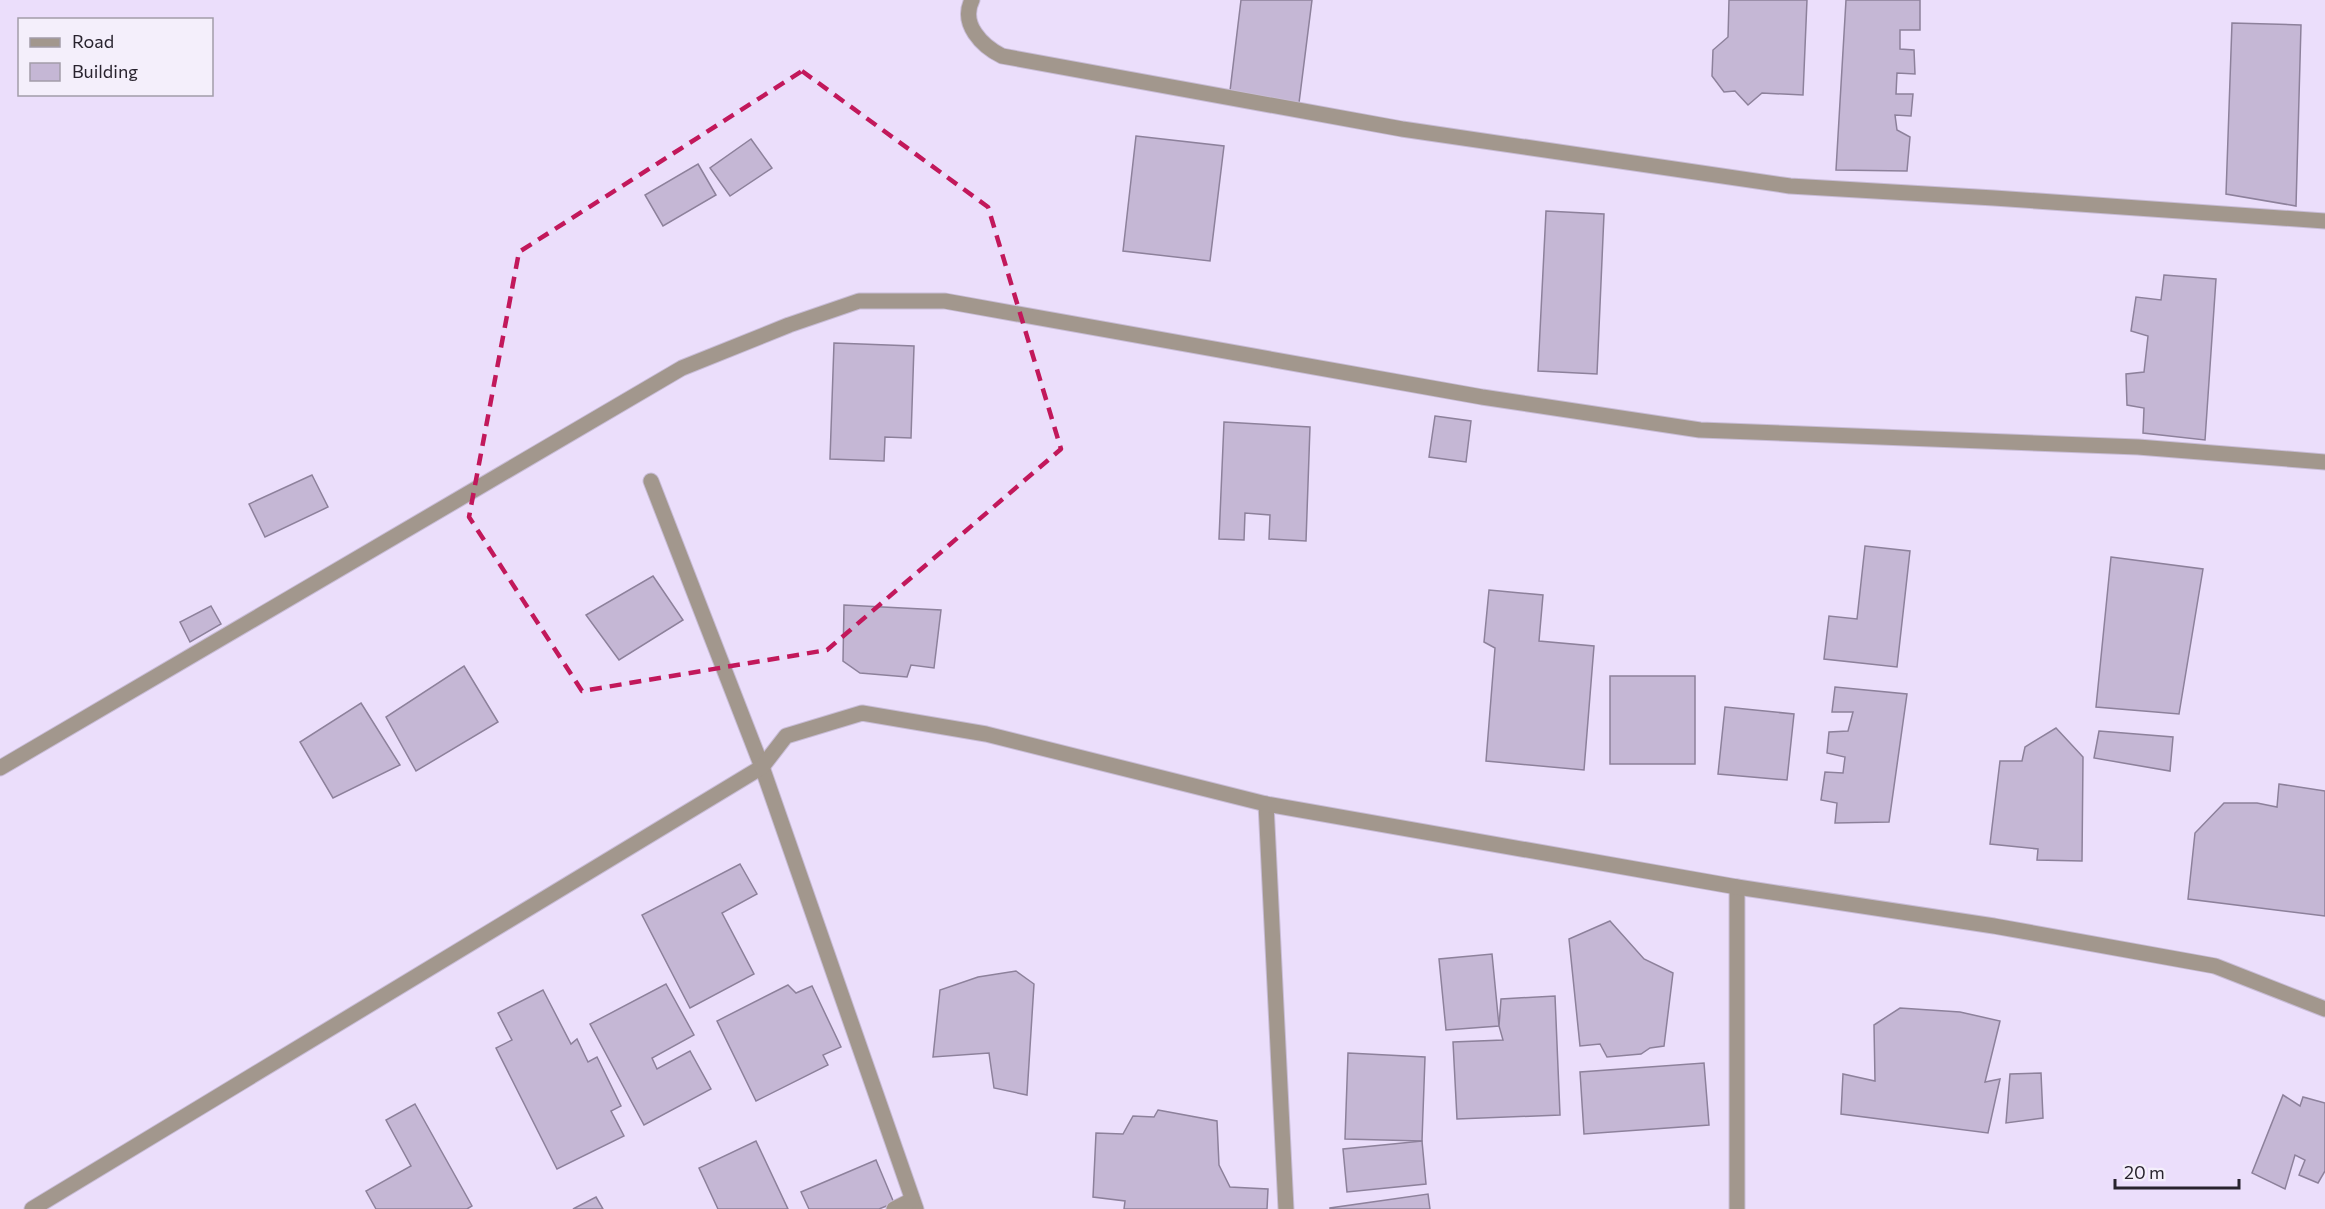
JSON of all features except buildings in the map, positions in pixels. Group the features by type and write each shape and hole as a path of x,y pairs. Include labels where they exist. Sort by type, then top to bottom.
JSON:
{"street":[{"path":"972,0 969,19 974,34 988,49 1002,56 1402,129 1790,186 2325,222"},
{"path":"0,768 682,368 789,325 859,301 945,301 1482,397 1700,430 2138,447 2325,462"},
{"path":"651,481 762,767 914,1204 894,1209"},
{"path":"32,1209 762,767 786,736 862,713 986,734 1266,804 1737,887 1994,926 2215,966 2325,1009"},
{"path":"1266,804 1286,1209"},
{"path":"1737,887 1737,1209"}],"highlighted area":[{"path":"802,71 988,207 1061,449 827,650 582,691 469,517 519,252"}]}
